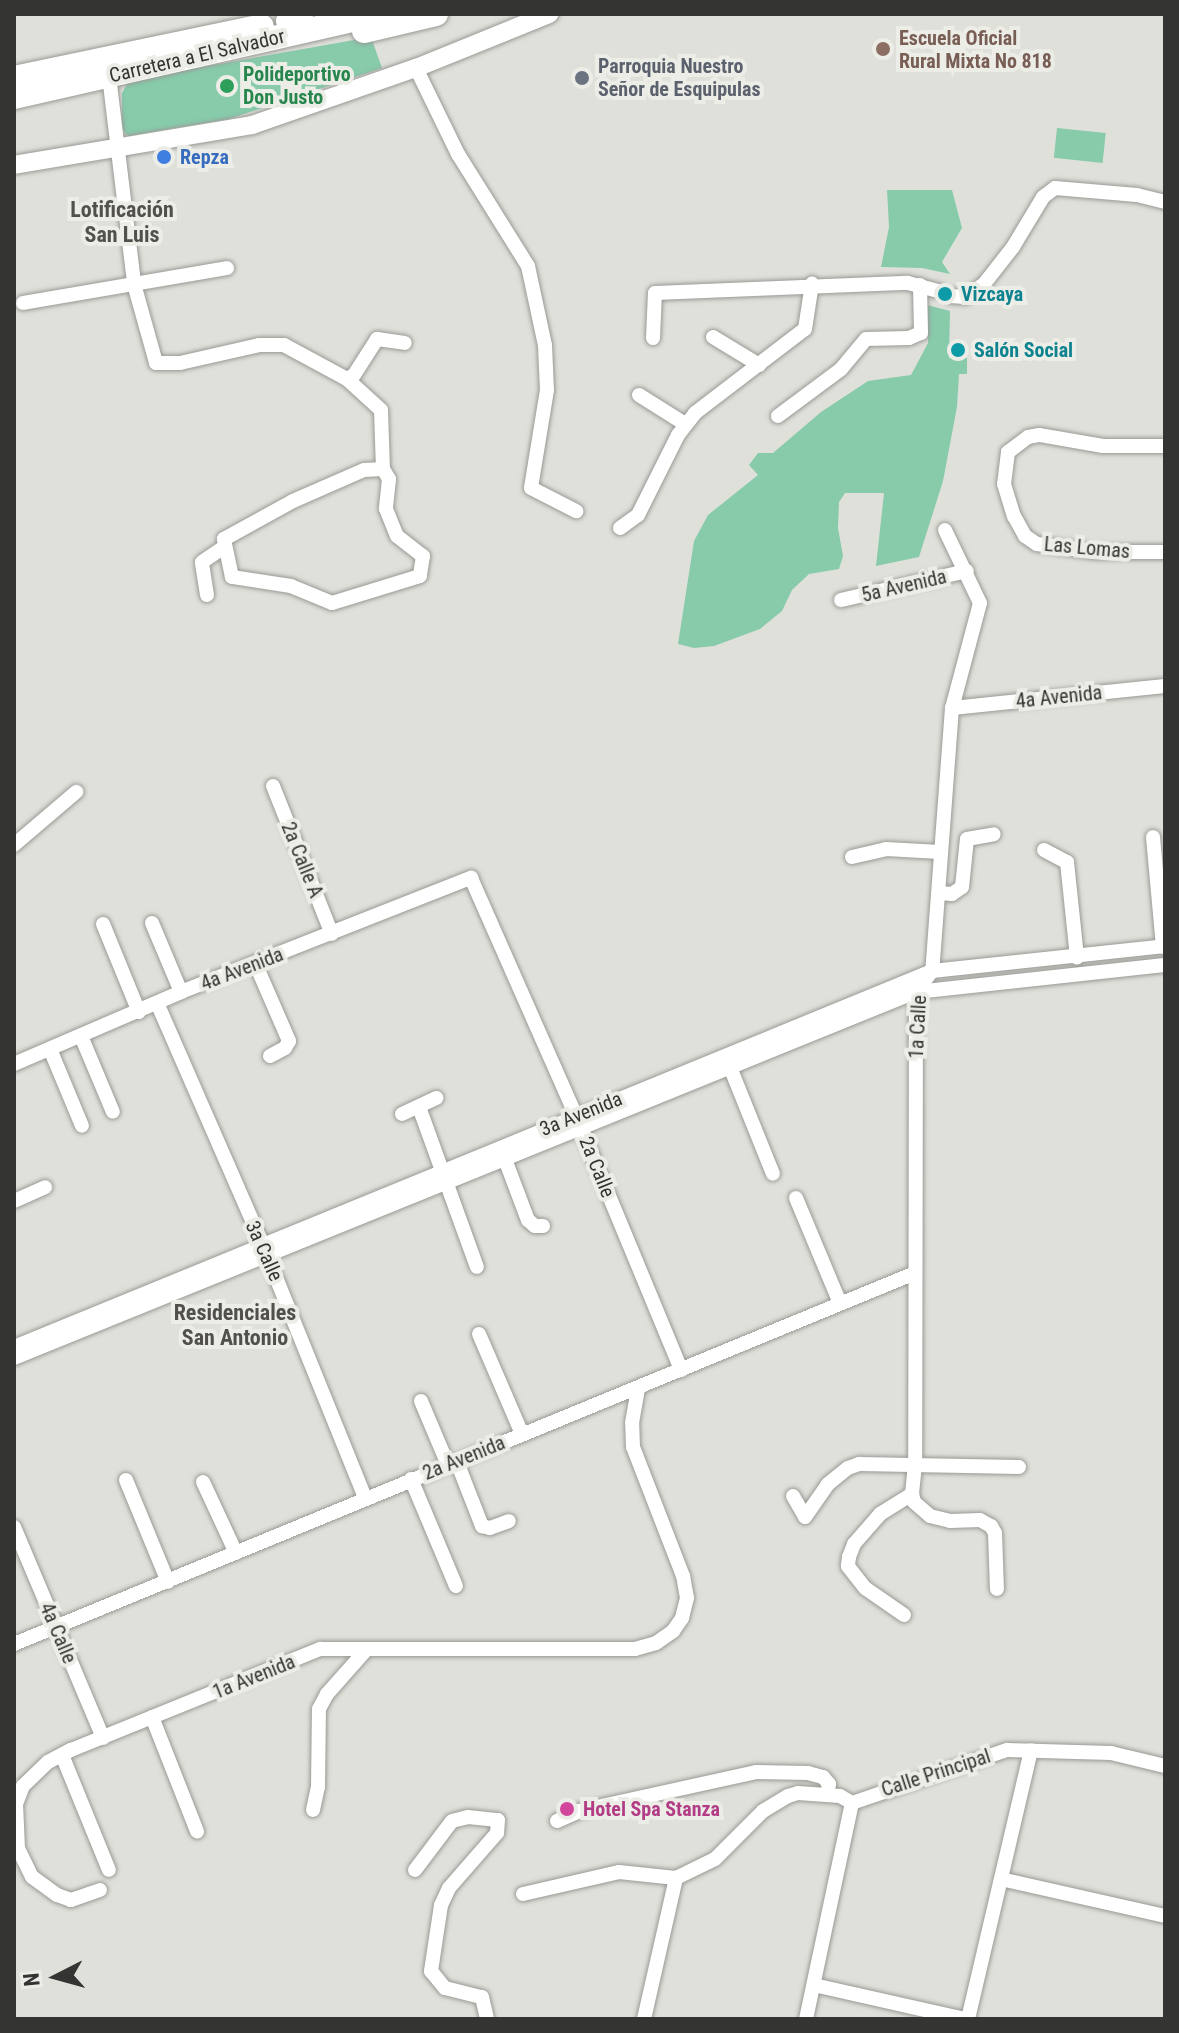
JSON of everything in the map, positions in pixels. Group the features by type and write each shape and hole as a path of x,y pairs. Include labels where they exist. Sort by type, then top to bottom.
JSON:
{"highway":[{"name":"Carretera a El Salvador","path":"14,97 237,43 294,17 315,14"},
{"name":"Carretera a El Salvador","path":"14,78 237,43 380,14"},
{"path":"237,43 354,34 436,14"}],"street":[{"path":"14,165 118,150 252,125 416,68 549,14"},
{"path":"416,68 458,154 528,266 545,345 547,390 531,488 576,511"},
{"path":"109,76 134,284 156,363 180,363 259,345 284,345 347,379 381,410 383,469 389,479 386,509 397,536 423,556 420,576 414,581 341,602 325,602 291,586 232,577 224,539 293,501 364,470 383,469"},
{"path":"653,338 655,293 812,284 920,285 945,294 970,296 984,284 1013,247 1043,197 1055,188 1137,195 1165,202"},
{"path":"23,303 227,268"},
{"path":"620,528 638,515 685,424 805,329 812,284"},
{"path":"778,416 841,369 866,339 909,338 921,333 920,285"},
{"path":"713,337 759,365"},
{"path":"347,379 354,375 377,339 405,343"},
{"path":"639,395 685,424"},
{"name":"Las Lomas","path":"1165,446 1103,446 1032,436 1018,441 1008,452 1004,484 1014,516 1025,536 1037,544 1096,552 1165,552"},
{"name":"1a Calle","path":"912,1494 915,1465 916,992 932,971 952,708 980,603 945,530"},
{"path":"207,595 202,562 224,547"},
{"name":"5a Avenida","path":"841,600 967,571"},
{"name":"4a Avenida","path":"952,708 1165,686"},
{"name":"2a Calle A","path":"273,786 332,934"},
{"path":"14,845 76,792"},
{"path":"939,893 952,894 962,887 967,839 994,834"},
{"path":"1153,837 1164,946"},
{"path":"852,857 886,849 940,852"},
{"path":"1044,850 1067,862 1077,957"},
{"name":"4a Avenida","path":"14,1064 158,1005 181,992 471,878"},
{"name":"2a Calle","path":"471,878 578,1121 681,1370"},
{"path":"152,923 181,992"},
{"path":"103,924 139,1012"},
{"name":"3a Avenida","path":"578,1121 730,1067 880,999 932,971 1164,946"},
{"path":"256,965 289,1041 287,1047 270,1056"},
{"name":"3a Avenida","path":"14,1347 363,1211 880,999 916,992 1165,965"},
{"name":"3a Calle","path":"158,1005 264,1250 365,1498"},
{"path":"81,1036 113,1112"},
{"path":"50,1049 82,1126"},
{"path":"730,1067 773,1174"},
{"path":"402,1114 436,1098"},
{"path":"419,1107 477,1267"},
{"path":"502,1152 528,1220 535,1226 543,1226"},
{"path":"14,1201 45,1187"},
{"path":"796,1198 839,1301"},
{"name":"3a Avenida","path":"14,1358 264,1250"},
{"name":"2a Avenida","path":"14,1644 411,1479 638,1389 839,1301 915,1273"},
{"path":"479,1334 522,1434"},
{"name":"1a Avenida","path":"100,1890 71,1900 57,1895 32,1877 18,1848 15,1814 19,1794 29,1777 62,1755 320,1649 635,1649 656,1643 673,1631 682,1618 687,1598 683,1576 633,1447 632,1423 638,1389"},
{"path":"421,1401 482,1526 490,1528 509,1521"},
{"path":"793,1496 805,1517 828,1484 848,1468 867,1463 1019,1467"},
{"path":"411,1479 456,1586"},
{"path":"126,1480 168,1582"},
{"path":"203,1482 236,1553"},
{"path":"904,1615 865,1588 848,1566 854,1544 880,1514 912,1494 914,1502 930,1516 950,1521 980,1520 991,1526 995,1533 997,1589"},
{"name":"4a Calle","path":"14,1527 103,1738"},
{"path":"313,1810 318,1787 319,1709 327,1694 365,1651"},
{"path":"152,1717 197,1831"},
{"path":"814,1985 967,2019 1031,1750"},
{"name":"Calle Principal","path":"852,1803 994,1753 1031,1750 1111,1753 1165,1766"},
{"path":"62,1755 109,1870"},
{"path":"557,1821 579,1811 756,1772 808,1773 823,1777 829,1784 827,1795"},
{"path":"523,1894 619,1872 676,1878 715,1859 774,1803 798,1793 827,1795 852,1803 806,2019"},
{"path":"415,1870 452,1821 468,1817 498,1820 497,1833 449,1888 441,1905 431,1971 445,1988 482,1997 487,2019"},
{"path":"644,2019 676,1878"},
{"path":"1001,1879 1165,1916"}],"green space":[{"name":"Polideportivo Don Justo","path":"371,37 382,68 229,119 128,136 122,129 122,93 129,80"},
{"path":"1057,128 1106,133 1103,163 1054,158"},
{"path":"887,190 952,190 962,228 942,262 950,274 922,268 881,267 889,227"},
{"path":"927,305 950,311 949,358 967,358 967,374 959,374 957,407 943,481 919,557 876,566 884,493 845,493 839,502 838,528 843,556 839,569 809,574 792,590 782,611 760,629 714,646 694,648 678,644 694,541 708,515 758,475 749,465 758,453 773,453 821,412 868,381 911,375 928,343"}],"place":[{"name":"Escuela Oficial Rural Mixta No 818","path":"883,49"},
{"name":"Parroquia Nuestro Señor de Esquipulas","path":"582,78"},
{"name":"Polideportivo Don Justo","path":"227,86"},
{"name":"Repza","path":"164,157"},
{"name":"Vizcaya","path":"945,294"},
{"name":"Salón Social","path":"958,350"},
{"name":"Hotel Spa Stanza","path":"567,1809"}],"district":[{"name":"Lotificación San Luis","path":"122,222"},
{"name":"Residenciales San Antonio","path":"235,1324"}]}
